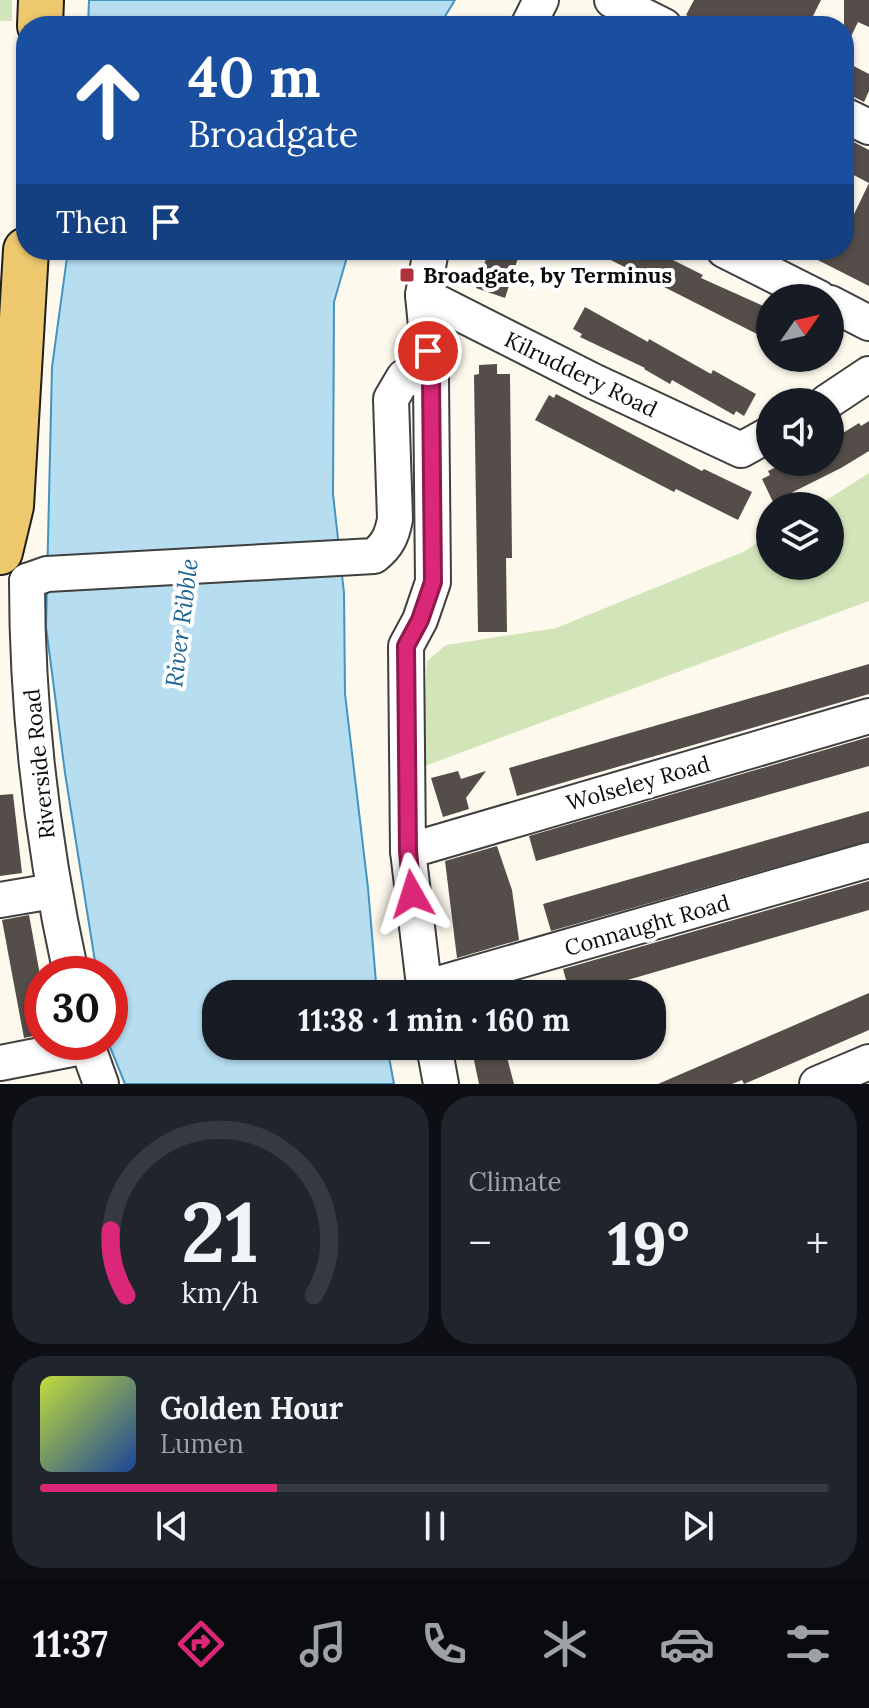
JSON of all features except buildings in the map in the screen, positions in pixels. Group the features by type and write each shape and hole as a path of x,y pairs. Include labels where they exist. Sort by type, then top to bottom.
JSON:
{"main road":[{"path":"18,570 11,506 25,260"}],"street":[{"path":"612,0 644,16"},
{"path":"423,980 408,851 406,646 420,620 433,582 431,379 423,295 429,260"},
{"path":"744,260 791,284"},
{"name":"Kilruddery Road","path":"423,295 593,381 756,442"},
{"path":"844,310 869,323"},
{"path":"844,391 869,374"},
{"path":"18,570 374,556 385,548 395,519 391,399 404,377 431,379"},
{"name":"Riverside Road","path":"18,570 53,891 67,956"},
{"name":"Wolseley Road","path":"408,851 869,716"},
{"name":"Connaught Road","path":"461,980 869,860"},
{"path":"0,900 53,891"},
{"path":"0,1063 24,1058"},
{"path":"93,1060 101,1084"},
{"path":"437,1060 441,1084"},
{"path":"817,1084 869,1062"}],"green space":[{"path":"0,0 12,0 12,21 0,21"},
{"path":"869,473 869,601 422,767 427,661 446,645 556,628 743,552 756,544 756,580 844,580 844,492 839,492"}],"water":[{"path":"89,0 455,0 445,16 88,16"},
{"name":"River Ribble","path":"67,260 346,260 334,302 333,494 344,593 345,694 376,980 202,980 202,1060 390,1060 394,1084 125,1084 115,1060 128,1060 128,956 94,956 46,627 52,367"}],"place":[{"name":"Broadgate, by Terminus","path":"407,275"}],"route":[{"path":"412,894 408,851 406,646 420,620 433,582 428,351"}]}
